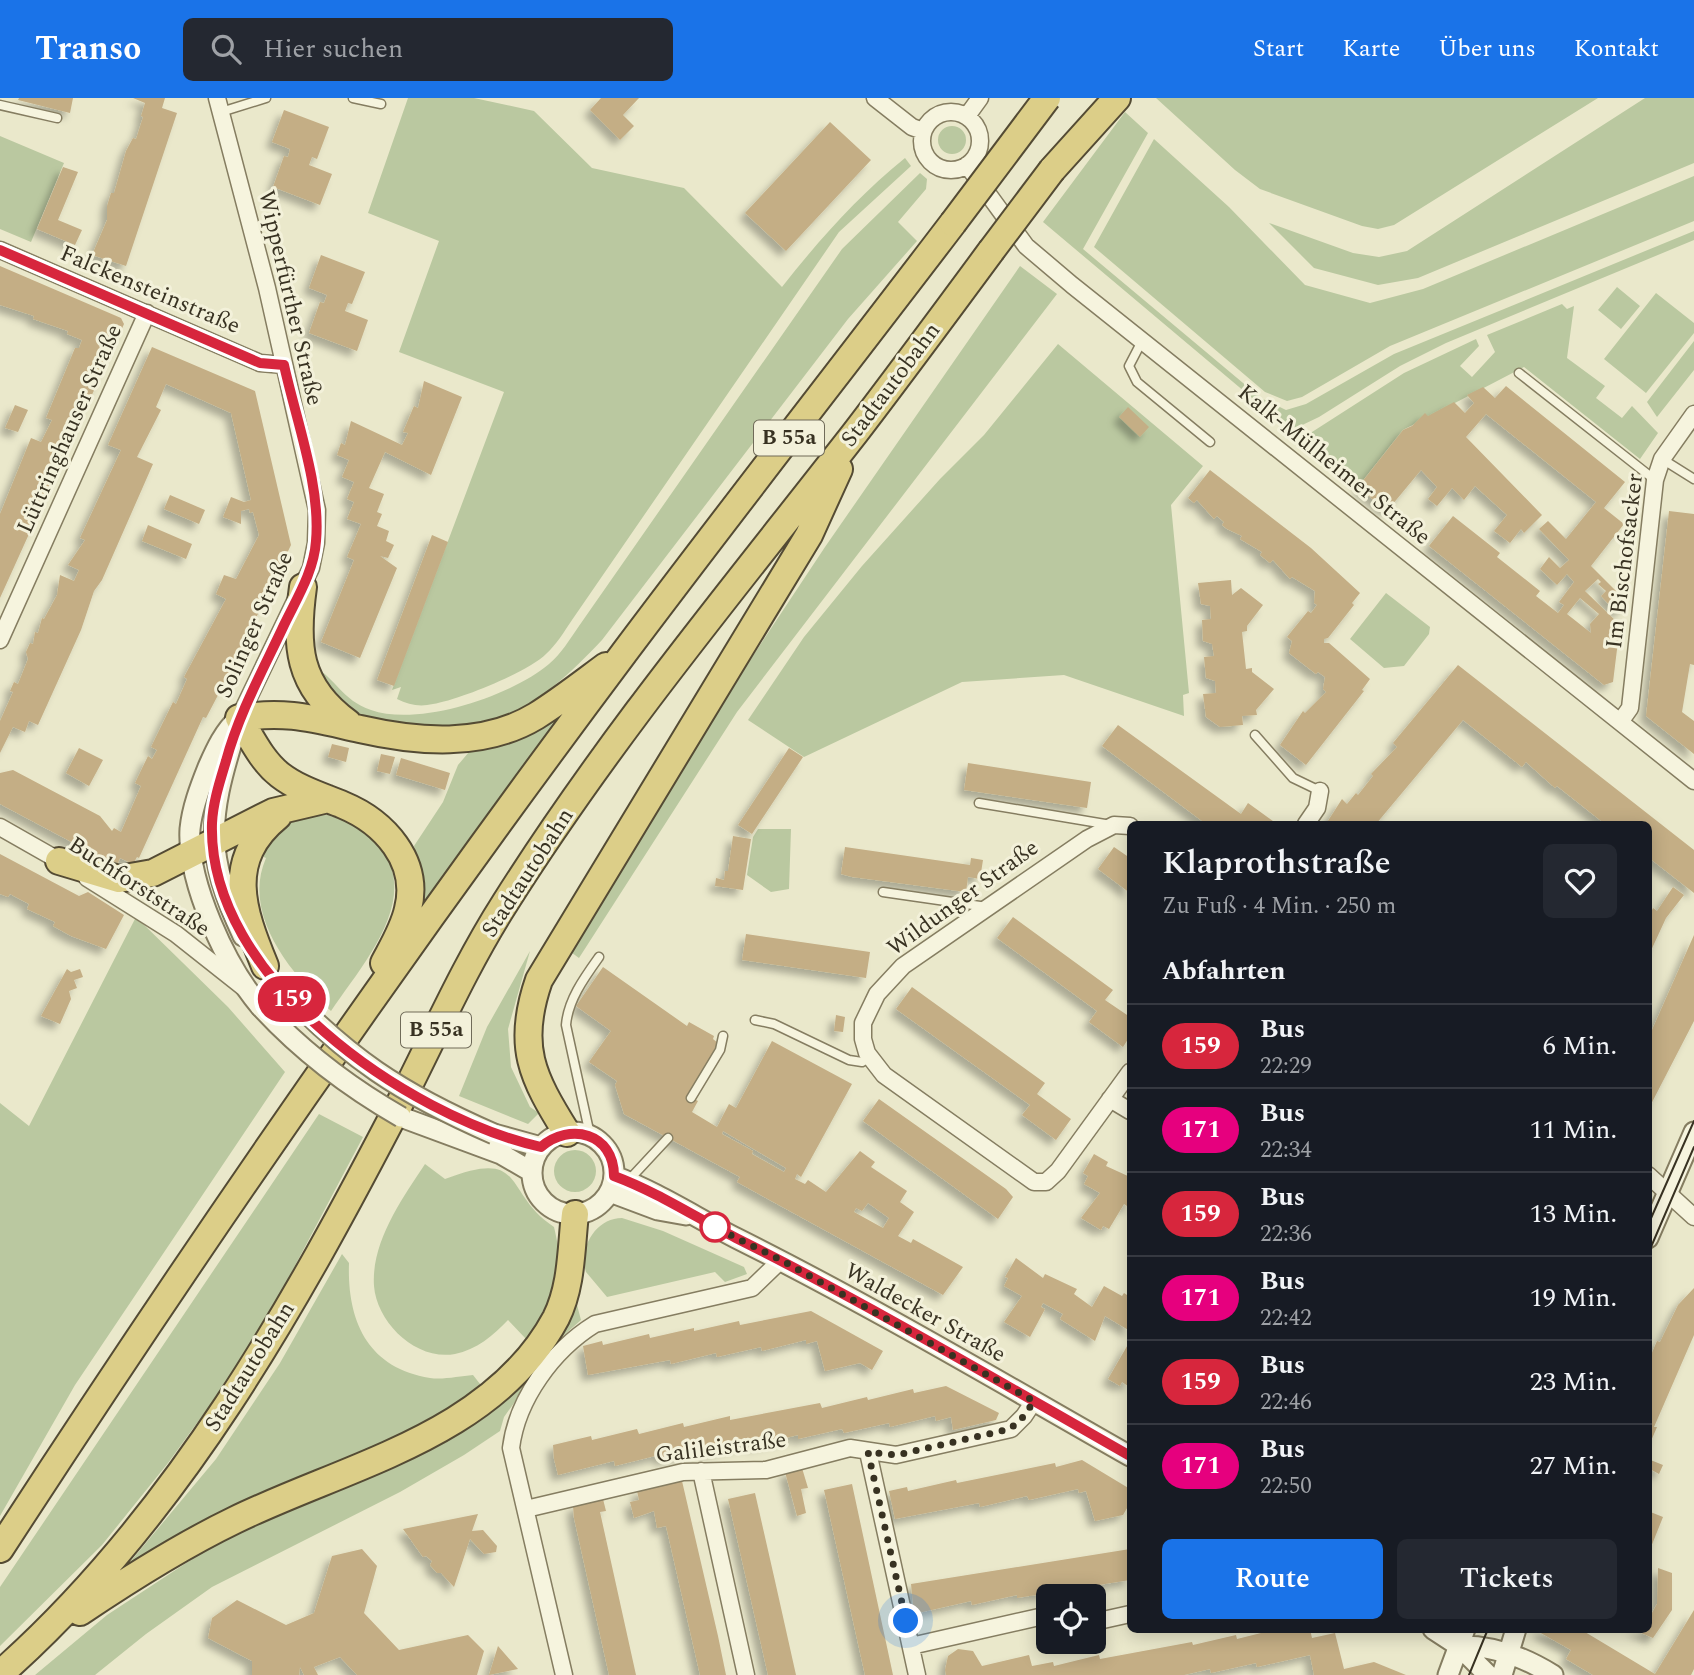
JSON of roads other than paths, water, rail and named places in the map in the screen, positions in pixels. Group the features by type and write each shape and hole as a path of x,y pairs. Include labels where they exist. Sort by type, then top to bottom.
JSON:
{"highway":[{"name":"B 55a","path":"0,1549 354,1026 624,653 1047,98"},
{"name":"Stadtautobahn","path":"0,1674 35,1643 109,1565 228,1407 339,1217 503,906 596,770 690,643 858,429 1052,170 1102,98"},
{"path":"1052,170 1117,98"},
{"path":"579,1134 534,1076 528,1056 526,1033 530,1006 539,981 809,535 858,429"},
{"path":"303,587 297,628 307,676 321,700 355,728"},
{"path":"354,1026 409,908 411,882 408,868 395,844 377,823 296,786 278,774 263,758 239,718 283,713 398,736 450,740 502,730 534,717 624,653"},
{"path":"59,861 119,879 153,873 235,830 289,807 328,799"},
{"path":"271,975 245,910 242,872 255,839 289,807"},
{"path":"35,1643 124,1582 232,1521 431,1434 489,1397 542,1341 557,1316 569,1276 575,1214"}],"street":[{"path":"875,98 912,127 923,131"},
{"path":"967,116 980,98"},
{"name":"Wipperfürther Straße","path":"219,105 317,510"},
{"path":"952,111 967,116 980,136 976,155 967,164 953,170 935,166 923,151 923,131 933,117 942,113 952,111"},
{"name":"Kalk-Mülheimer Straße","path":"967,164 1026,246 1694,781"},
{"name":"Falckensteinstraße","path":"0,250 260,363 284,365"},
{"name":"Lüttringhauser Straße","path":"0,640 147,313"},
{"name":"Im Bischofsacker","path":"1620,722 1630,708 1655,480 1662,459 1694,414"},
{"name":"Solinger Straße","path":"254,999 216,929 203,849 239,718 303,587 316,543 317,510"},
{"path":"1308,821 1317,808 1320,790"},
{"name":"Wildunger Straße","path":"870,1057 863,1039 863,1023 877,994 903,966 1087,839 1122,826"},
{"name":"Buchforststraße","path":"0,827 176,934 254,999"},
{"name":"Solinger Straße","path":"203,849 218,869 245,940 271,975"},
{"path":"271,975 331,1039 358,1061 491,1141 532,1172 540,1197 561,1213 575,1214 595,1208 617,1183 609,1153 579,1134 551,1138 541,1147 532,1172"},
{"path":"254,999 312,1059 354,1089 401,1117 491,1141 541,1147"},
{"path":"870,1057 884,1075 1034,1182 1046,1182 1052,1177 1127,1076"},
{"path":"1110,1100 1127,1109"},
{"path":"1652,1229 1694,1132"},
{"path":"1652,1178 1694,1217"},
{"name":"Waldecker Straße","path":"617,1183 663,1196 694,1217 781,1260 1127,1454"},
{"path":"564,1675 510,1448 514,1423 551,1363 577,1335 595,1324 752,1289 781,1260"},
{"name":"Galileistraße","path":"526,1509 683,1472 766,1470 850,1448 897,1455 1010,1429 1024,1416 1034,1401"},
{"path":"868,1452 917,1675"},
{"path":"701,1471 746,1675"},
{"path":"1106,1619 1127,1615"},
{"path":"911,1646 1036,1618"},
{"path":"1502,1675 1515,1633"},
{"path":"1462,1638 1509,1654 1553,1675"},
{"path":"1448,1675 1462,1638"},
{"path":"1462,1638 1488,1675"}],"lane":[{"path":"219,105 266,98"},
{"path":"353,98 381,104"},
{"path":"0,105 57,118"},
{"path":"1142,341 1129,366 1137,382 1210,442"},
{"path":"1519,373 1655,480"},
{"path":"1662,459 1694,479"},
{"path":"1255,736 1293,778 1320,790"},
{"path":"979,803 1122,826"},
{"path":"883,892 988,908"},
{"path":"579,1134 580,1079 568,1042 567,1013 575,993 599,957"},
{"path":"755,1020 774,1024 849,1060 862,1062 870,1057"},
{"path":"691,1098 720,1050 723,1036"},
{"path":"617,1183 668,1138"}],"tram line":[{"path":"1652,1216 1694,1121"},
{"path":"1652,1245 1694,1147"},
{"path":"1469,1675 1486,1633"}]}
